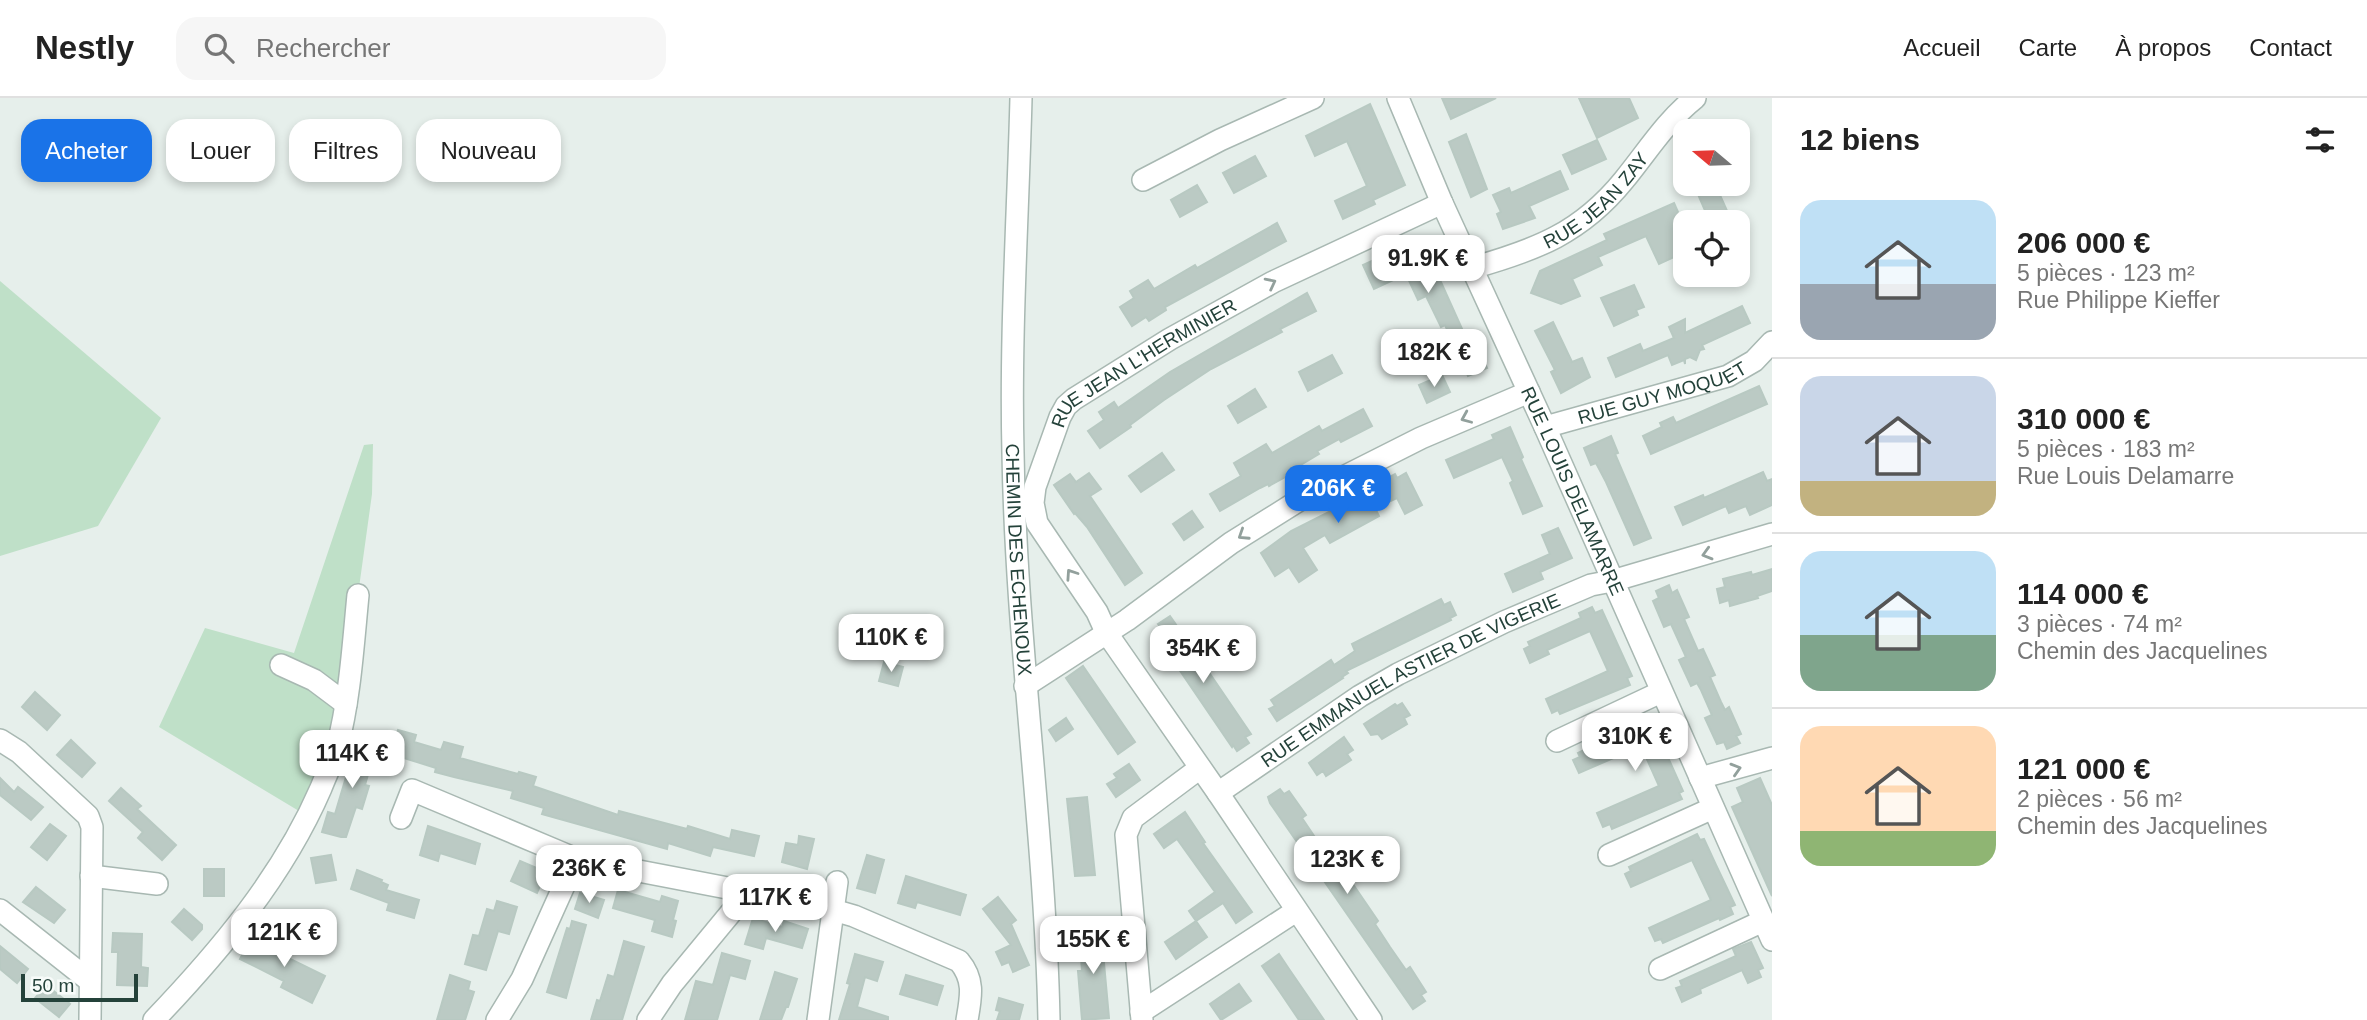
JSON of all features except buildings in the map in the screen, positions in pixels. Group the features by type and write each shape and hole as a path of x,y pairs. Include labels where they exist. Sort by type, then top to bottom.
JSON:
{"street":[{"name":"CHEMIN DES ECHENOUX","path":"1021,98 1013,341 1013,454 1026,686 1047,944 1049,1020"},
{"path":"1143,180 1220,140 1313,98"},
{"name":"RUE LOUIS DELAMARRE","path":"1398,98 1442,203 1545,427 1768,930"},
{"name":"RUE JEAN ZAY","path":"1472,268 1553,240 1575,228 1595,212 1656,138 1695,98"},
{"name":"RUE JEAN L'HERMINIER","path":"1371,1020 1107,632 1097,612 1037,523 1033,503 1035,487 1066,407 1140,356 1273,282 1442,203"},
{"name":"RUE GUY MOQUET","path":"1545,427 1728,376 1754,361 1772,342"},
{"path":"1026,686 1127,620 1221,550 1306,496 1421,438 1529,392"},
{"name":"RUE EMMANUEL ASTIER DE VIGERIE","path":"1218,793 1360,696 1398,674 1504,622 1591,585 1772,534"},
{"path":"154,1020 233,932 272,879 313,806 336,751 346,704 358,595"},
{"path":"281,665 314,680 346,704"},
{"path":"1558,741 1661,692"},
{"path":"0,740 19,752 88,816 92,827 90,1020"},
{"path":"1700,778 1772,758"},
{"path":"1200,768 1133,818 1126,835 1142,1016 1296,911"},
{"path":"401,818 412,790 576,859 833,909 959,961 970,976 972,989 967,1020"},
{"path":"1609,855 1713,808"},
{"path":"497,1020 522,979 576,859"},
{"path":"92,876 158,884"},
{"path":"818,1020 836,882"},
{"path":"648,1020 671,984 748,892"},
{"path":"0,910 90,981"},
{"path":"1660,969 1768,930"}],"green space":[{"path":"0,281 161,418 98,526 0,556"},
{"path":"373,444 372,494 352,663 309,817 159,727 205,628 294,653 364,445"}]}
